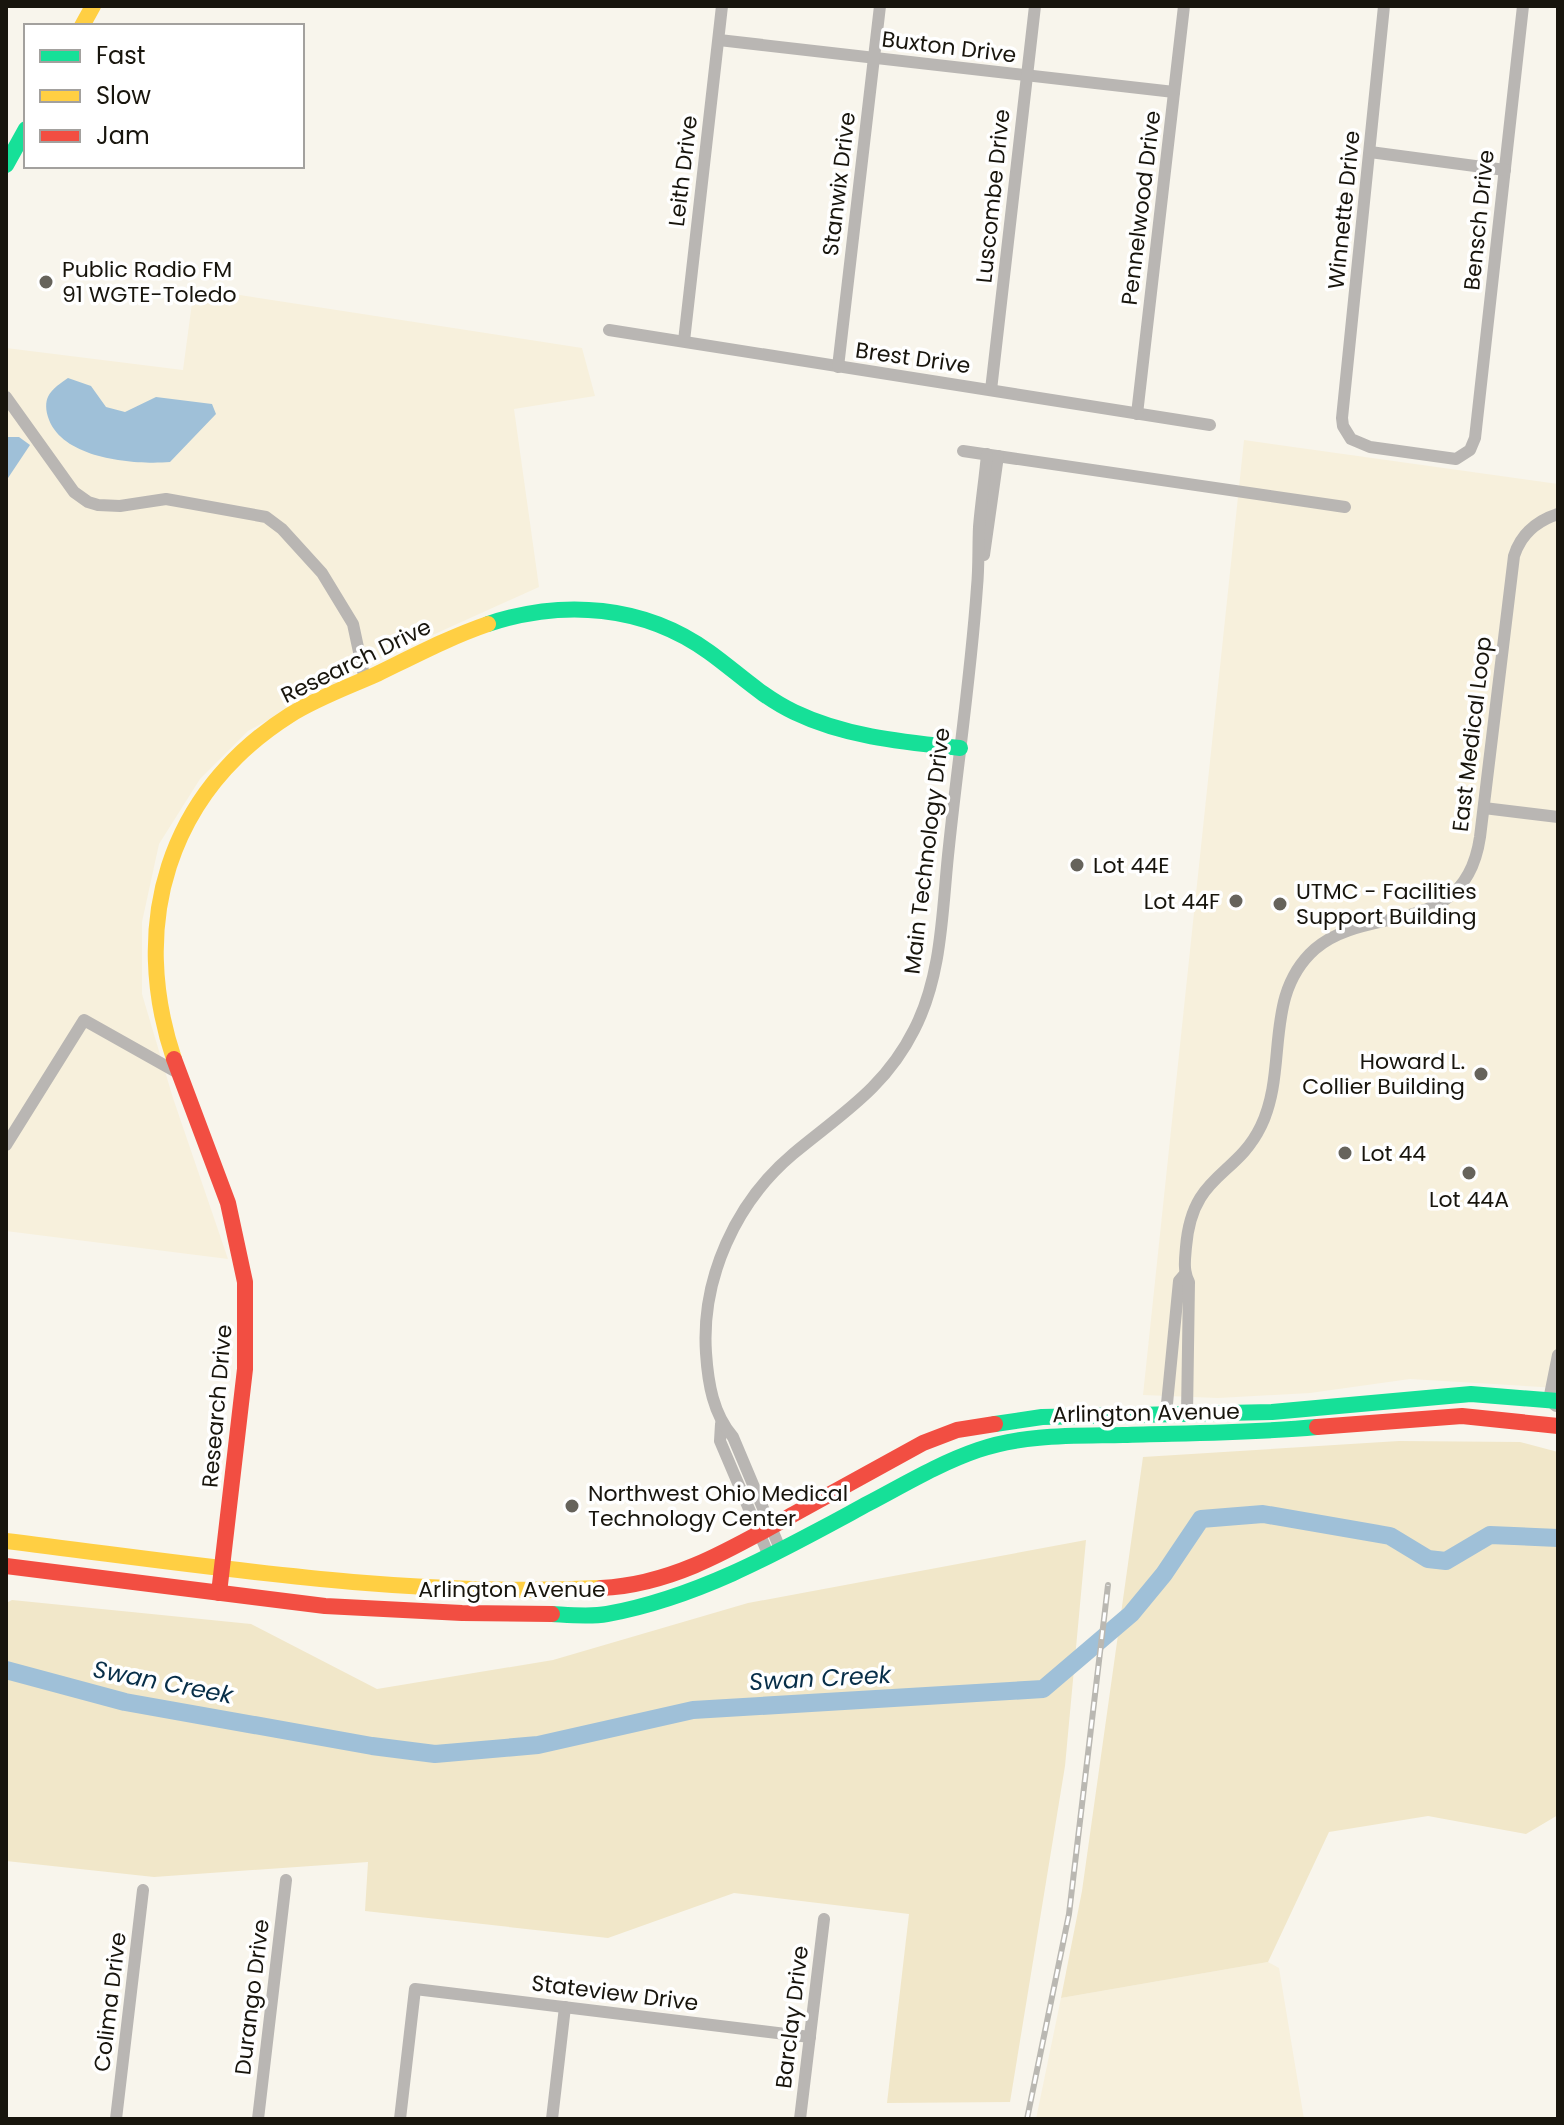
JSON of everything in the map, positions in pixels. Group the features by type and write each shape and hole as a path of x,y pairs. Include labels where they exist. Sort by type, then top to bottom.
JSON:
{"street":[{"path":"83,24 93,6"},
{"name":"Leith Drive","path":"684,341 722,6"},
{"name":"Stanwix Drive","path":"838,367 880,6"},
{"name":"Luscombe Drive","path":"991,390 1035,6"},
{"name":"Pennelwood Drive","path":"1137,414 1184,6"},
{"name":"Winnette Drive","path":"1384,6 1343,426 1351,439 1370,447 1456,459 1470,450 1475,438"},
{"name":"Bensch Drive","path":"1475,438 1523,6"},
{"name":"Buxton Drive","path":"719,40 1174,92"},
{"path":"6,165 24,133"},
{"path":"1370,152 1505,170"},
{"name":"Brest Drive","path":"609,330 1210,425"},
{"path":"6,397 74,492 88,502 112,506 166,499 266,517 282,529 322,573 353,624 365,680"},
{"path":"963,451 1345,507"},
{"name":"Main Technology Drive","path":"775,1554 764,1531 733,1437 721,1424 710,1382 706,1341 708,1304 732,1231 765,1182 792,1155 869,1093 894,1064 914,1030 928,996 936,963 978,585 989,527 993,455"},
{"name":"East Medical Loop","path":"1187,1414 1189,1282 1185,1274 1188,1231 1196,1205 1212,1181 1248,1146 1265,1116 1271,1096 1282,1003 1296,971 1316,948 1332,938 1419,914 1450,895 1466,875 1475,856 1484,808 1514,556 1530,529 1558,514"},
{"name":"Research Drive","path":"219,1593 247,1352 246,1292 237,1235 157,1002 153,936 163,881 181,831 207,790 242,753 287,717 495,620 552,609 607,611 644,620 681,635 770,698 823,725 875,738 960,748"},
{"path":"1484,808 1558,817"},
{"path":"6,1145 84,1020 180,1074"},
{"name":"East Medical Loop","path":"1166,1414 1179,1281 1185,1274"},
{"path":"1555,1403 1558,1355"},
{"name":"Arlington Avenue","path":"6,1541 383,1585 593,1590 622,1587 684,1570 764,1531 923,1443 957,1430 1042,1417 1272,1412 1471,1394 1555,1403"},
{"path":"1016,1440 1035,1430 1061,1425 1168,1425 1179,1423 1187,1414"},
{"name":"Arlington Avenue","path":"6,1566 364,1609 604,1615 715,1582 775,1554 938,1466 980,1449 1016,1440 1272,1431 1462,1416 1558,1426"},
{"path":"6,1550 79,1550"},
{"name":"Durango Drive","path":"258,2119 286,1880"},
{"name":"Colima Drive","path":"116,2119 143,1890"},
{"name":"Barclay Drive","path":"800,2119 824,1919"},
{"name":"Stateview Drive","path":"400,2119 415,1989 810,2037"},
{"path":"552,2119 565,2007"}],"shaded area":[{"path":"194,288 582,348 595,396 514,409 539,587 373,662 248,731 200,779 159,844 142,922 142,994 173,1098 228,1259 6,1231 6,348 183,370"},
{"path":"1244,440 1558,484 1558,1388 1410,1379 1310,1393 1218,1398 1143,1395"},
{"path":"1399,1441 1520,1442 1558,1452 1558,1815 1526,1834 1428,1816 1329,1832 1268,1962 1061,1998 1082,1891 1143,1457"},
{"path":"1086,1540 1065,1766 1010,2102 887,2103 909,1914 734,1893 608,1938 365,1911 368,1862 154,1877 6,1861 6,1603 12,1600 251,1624 377,1689 553,1660 748,1603"},
{"path":"1268,1962 1279,1968 1304,2119 1036,2119 1061,1998"}],"water":[{"path":"68,378 91,386 106,407 125,412 156,397 212,404 216,414 170,462 138,462 100,456 67,442 55,431 48,417 47,398"},
{"path":"6,437 19,437 30,445 6,481"}],"waterway":[{"name":"Swan Creek","path":"6,1670 125,1702 372,1746 435,1754 538,1745 693,1710 1043,1689 1131,1614 1164,1574 1201,1519 1263,1514 1390,1536 1428,1559 1446,1561 1490,1535 1558,1538"}],"railway":[{"path":"1027,2119 1069,1914 1108,1585"}],"traffic: fast":[{"path":"6,165 24,133"},
{"path":"488,624 516,616 574,609 630,616 684,636 794,712 834,727 875,737 960,748"},
{"path":"995,1424 1042,1417 1272,1412 1471,1394 1558,1401"},
{"path":"552,1614 607,1614 676,1596 742,1569 936,1467 995,1445 1050,1437 1317,1427"}],"traffic: slow":[{"path":"83,24 93,6"},
{"path":"174,1059 161,1009 156,960 158,912 169,866 187,823 214,783 248,747 300,709 488,624"},
{"path":"6,1541 377,1584 526,1590 601,1588"}],"traffic: jam":[{"path":"174,1059 228,1203 245,1282 245,1369 219,1593"},
{"path":"1317,1427 1462,1416 1558,1426"},
{"path":"601,1588 653,1580 701,1563 923,1443 957,1430 995,1424"},
{"path":"6,1566 325,1606 552,1614"}],"place":[{"name":"Public Radio FM 91 WGTE-Toledo","path":"46,282"},
{"name":"Lot 44E","path":"1077,865"},
{"name":"Lot 44F","path":"1236,901"},
{"name":"UTMC - Facilities Support Building","path":"1280,904"},
{"name":"Howard L. Collier Building","path":"1481,1074"},
{"name":"Lot 44","path":"1345,1153"},
{"name":"Lot 44A","path":"1469,1173"},
{"name":"Northwest Ohio Medical Technology Center","path":"572,1506"}]}
